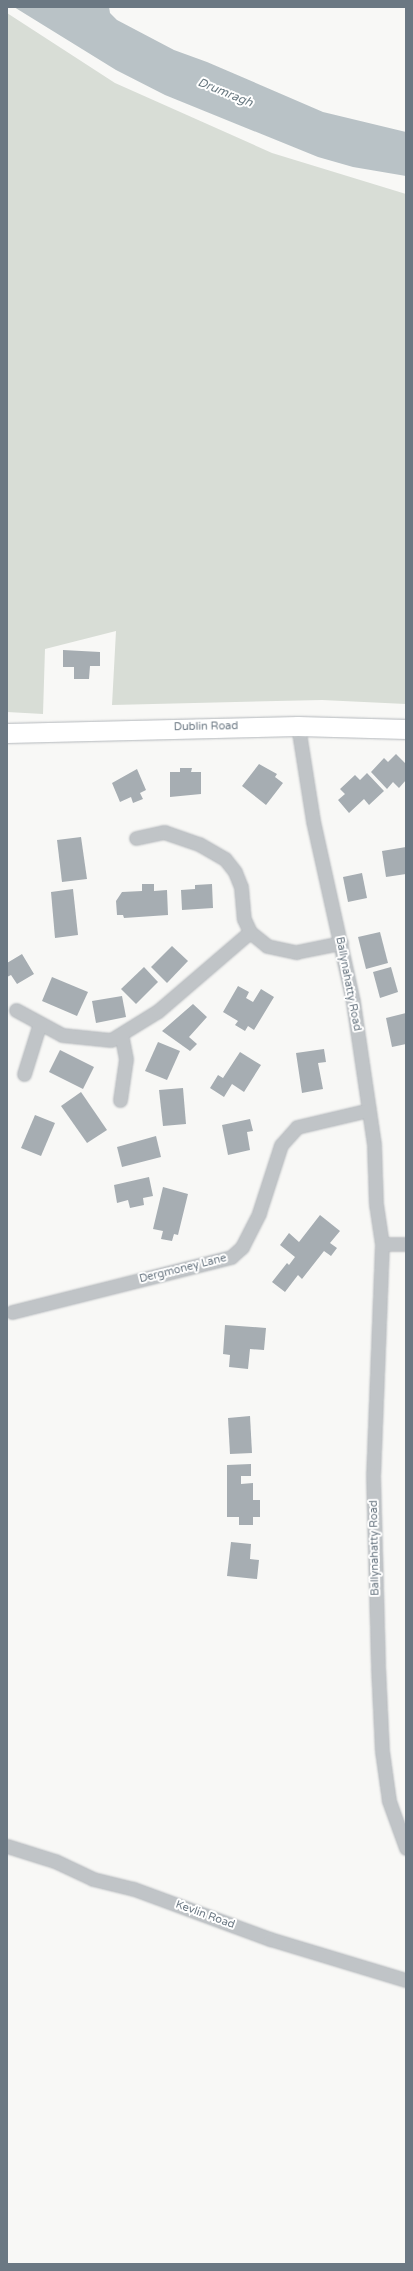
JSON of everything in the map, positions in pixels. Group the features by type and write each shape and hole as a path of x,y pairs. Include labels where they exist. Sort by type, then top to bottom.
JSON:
{"street":[{"name":"Dublin Road","path":"7,733 298,726 406,729"},
{"name":"Ballynahatty Road","path":"298,726 313,821 353,1002 374,1145 376,1204 382,1244 373,1474 378,1667 382,1751 389,1801 406,1848"},
{"path":"136,838 164,832 199,844 225,859 235,872 239,882 244,919 250,932 267,946 296,952 341,943"},
{"path":"16,1010 62,1036 111,1040 158,1011 250,932"},
{"path":"24,1074 40,1023"},
{"path":"120,1100 126,1059 121,1034"},
{"name":"Dergmoney Lane","path":"12,1312 231,1257 242,1247 259,1213 281,1145 297,1127 369,1110"},
{"path":"382,1244 406,1244"},
{"name":"Kevlin Road","path":"7,1846 56,1860 93,1879 134,1889 270,1939 406,1980"}],"shaded area":[{"path":"7,13 115,83 272,153 406,194 406,704 322,700 112,705 116,631 45,649 43,714 7,712"}],"water":[{"name":"Drumragh","path":"14,7 109,7 110,13 117,20 174,50 207,62 323,112 406,132 406,176 353,167 318,157 165,95 116,70"}],"building":[{"path":"63,650 100,652 100,666 90,666 89,679 74,679 74,667 63,667"},
{"path":"396,754 406,764 406,780 399,788 393,782 387,789 371,772 384,758 388,762"},
{"path":"259,764 277,774 275,777 283,783 266,805 242,786"},
{"path":"180,768 192,768 191,772 201,772 201,794 170,797 170,772 180,772"},
{"path":"137,769 146,790 140,793 143,799 133,803 131,797 120,802 112,783"},
{"path":"367,773 384,791 369,805 364,799 349,813 338,800 345,794 340,789 355,775 360,780"},
{"path":"81,837 87,879 62,882 57,840"},
{"path":"406,847 406,874 386,877 382,851"},
{"path":"362,873 367,898 348,902 343,877"},
{"path":"142,884 154,884 154,891 167,890 168,915 124,918 123,915 117,915 116,901 122,892 142,891"},
{"path":"212,884 213,908 182,910 181,890 195,889 195,885"},
{"path":"73,889 78,935 55,938 51,892"},
{"path":"380,932 388,963 366,969 358,937"},
{"path":"172,946 188,961 167,983 151,967"},
{"path":"22,954 34,974 17,984 11,975 7,977 7,963"},
{"path":"144,967 158,982 136,1004 121,989"},
{"path":"391,967 398,992 380,998 373,972"},
{"path":"52,977 88,992 77,1016 42,1001"},
{"path":"238,986 249,992 246,998 253,1002 261,989 274,997 254,1030 248,1026 245,1031 235,1025 238,1021 223,1012"},
{"path":"122,996 126,1017 96,1023 92,1001"},
{"path":"193,1004 207,1017 189,1037 197,1044 190,1051 162,1031"},
{"path":"406,1013 406,1044 392,1047 386,1018"},
{"path":"158,1042 180,1051 167,1080 145,1071"},
{"path":"324,1049 326,1062 318,1063 323,1089 302,1093 296,1053"},
{"path":"60,1050 94,1067 83,1089 49,1072"},
{"path":"240,1052 261,1065 244,1092 232,1084 224,1097 210,1088 218,1075 223,1078"},
{"path":"183,1088 186,1124 163,1126 159,1090"},
{"path":"81,1092 107,1130 87,1143 61,1106"},
{"path":"35,1115 55,1123 41,1156 21,1148"},
{"path":"250,1119 253,1131 247,1132 250,1150 228,1155 222,1125"},
{"path":"156,1136 161,1157 122,1167 117,1147"},
{"path":"149,1177 153,1196 143,1198 144,1205 130,1208 128,1200 117,1203 114,1185"},
{"path":"163,1187 188,1194 178,1235 174,1234 172,1241 161,1239 163,1231 153,1229"},
{"path":"320,1215 340,1231 330,1243 337,1248 331,1256 324,1251 302,1279 298,1275 285,1292 272,1282 287,1263 289,1265 295,1257 280,1245 289,1233 299,1242"},
{"path":"225,1325 266,1328 264,1350 250,1349 248,1369 229,1367 230,1355 223,1354"},
{"path":"250,1416 252,1453 230,1454 228,1418"},
{"path":"251,1464 251,1476 241,1476 241,1484 253,1483 253,1500 260,1500 260,1517 253,1517 253,1525 239,1525 239,1517 227,1517 227,1465"},
{"path":"231,1542 251,1544 250,1559 259,1560 257,1579 227,1576"}]}
